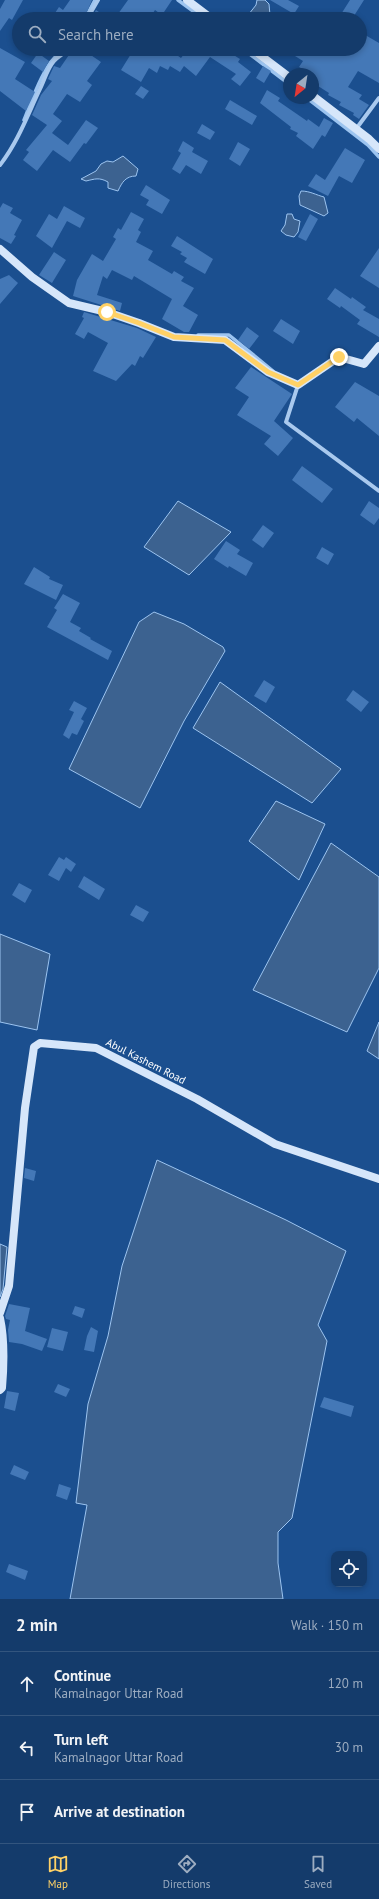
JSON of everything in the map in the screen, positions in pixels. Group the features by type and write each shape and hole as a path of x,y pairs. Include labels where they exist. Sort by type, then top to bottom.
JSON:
{"street":[{"path":"91,12 98,0"},
{"path":"187,0 203,12"},
{"path":"0,165 8,155 23,127 47,72 54,60 61,56"},
{"path":"261,56 283,72"},
{"path":"356,129 379,98"},
{"path":"319,101 379,149"},
{"path":"0,249 32,277 69,303 107,312 174,337 225,340 268,372 298,385"},
{"path":"379,346 364,364 339,357 298,385 286,422 379,491"},
{"name":"Abul Kashem Road","path":"0,1312 8,1286 26,1100 34,1047 40,1043 96,1048 197,1099 275,1144 379,1179"},
{"path":"0,1318 3,1330 4,1356 2,1388 0,1390"}],"water":[{"path":"257,0 265,0 269,4 270,12 250,12 256,5"},
{"path":"123,156 138,169 136,176 125,180 118,191 108,188 108,182 102,179 86,181 81,179 96,171 101,164 107,161 113,162"},
{"path":"301,191 310,192 324,197 328,213 324,216 300,205 299,196"},
{"path":"287,214 292,214 294,219 300,221 298,232 294,237 286,235 281,231 285,225"},
{"path":"178,501 231,532 189,575 144,547"},
{"path":"154,612 184,624 223,647 225,651 184,721 140,808 69,769 139,622"},
{"path":"220,682 341,769 312,803 193,728"},
{"path":"276,801 325,824 299,880 249,841"},
{"path":"331,843 379,877 379,968 347,1032 253,990"},
{"path":"0,934 50,954 37,1030 0,1022"},
{"path":"379,1022 379,1059 367,1051"},
{"path":"157,1160 286,1220 346,1251 318,1325 327,1341 292,1518 278,1532 278,1563 283,1599 70,1599 87,1505 76,1503 88,1404 108,1336 122,1266"},
{"path":"0,1244 7,1247 3,1289 0,1297"}],"building":[{"path":"5,0 23,0 16,12 12,12 12,20 9,18 0,31 0,9"},
{"path":"70,0 92,0 87,12 56,12 59,7 63,10"},
{"path":"128,0 172,0 164,12 158,12 155,10 154,12 119,12"},
{"path":"270,0 288,0 299,6 295,12 291,12"},
{"path":"350,0 364,0 356,12 342,12"},
{"path":"367,36 379,43 379,83 358,71 348,87 362,95 359,99 369,105 359,119 353,115 354,113 339,105 341,102 328,95 329,93 319,87 319,68 299,67 303,61 295,56 367,56"},
{"path":"0,48 25,62 15,79 35,92 26,111 0,91"},
{"path":"36,56 42,56 49,61 43,72 31,63"},
{"path":"68,56 92,56 101,62 87,81 92,85 80,102 67,94 53,114 62,121 52,133 68,145 86,120 98,128 86,144 84,143 70,162 53,150 37,171 23,160 29,152 26,150 47,125 32,115 41,95 52,81 48,79 54,66 60,68"},
{"path":"130,56 178,56 181,58 183,56 235,56 240,59 238,62 251,72 240,86 231,79 236,74 210,57 196,76 184,66 180,72 170,66 168,70 160,66 157,73 149,68 141,82 121,70"},
{"path":"263,66 271,71 264,83 256,78"},
{"path":"141,86 149,91 143,99 135,94"},
{"path":"267,90 280,98 278,101 307,121 308,119 319,127 324,118 333,123 325,137 322,135 313,149 296,136 298,133 290,129 291,127 260,103"},
{"path":"230,100 257,116 252,125 225,109"},
{"path":"202,124 215,132 210,140 197,133"},
{"path":"183,141 194,148 192,152 208,161 201,174 186,165 180,174 172,169 181,153 178,151"},
{"path":"238,142 250,149 240,166 229,159"},
{"path":"345,148 365,160 352,183 339,176 328,196 308,186 316,174 325,180"},
{"path":"146,185 170,200 162,214 146,205 149,200 140,195"},
{"path":"3,203 13,208 10,213 22,220 14,235 16,236 11,244 0,238 0,208"},
{"path":"64,206 85,218 80,228 67,221 52,248 36,236 49,214 57,219"},
{"path":"131,212 144,219 138,230 141,232 136,242 153,251 148,260 172,274 174,271 184,277 181,281 194,288 183,306 198,315 189,332 184,332 162,319 172,299 134,276 132,280 112,270 107,279 103,276 97,295 122,303 120,311 73,296 77,280 92,254 103,261 116,239 113,237 118,228 121,230"},
{"path":"310,214 318,219 306,241 298,237"},
{"path":"177,236 213,259 205,274 184,262 187,258 180,254 182,252 171,246"},
{"path":"379,248 379,288 360,276"},
{"path":"54,252 66,260 52,283 39,275"},
{"path":"9,275 18,283 0,304 0,279"},
{"path":"335,288 351,299 352,297 366,307 363,310 379,319 379,337 357,324 360,320 341,306 340,308 327,299"},
{"path":"84,312 137,328 156,337 143,358 140,356 135,366 132,364 116,381 93,371 108,343 88,332 84,339 75,334 84,318 82,317"},
{"path":"281,319 300,331 293,344 273,331"},
{"path":"247,327 259,336 249,349 238,340"},
{"path":"251,367 292,394 274,421 293,438 278,456 264,444 271,436 237,415 249,397 235,388"},
{"path":"355,382 379,396 379,436 357,418 354,422 335,407"},
{"path":"302,466 333,489 322,503 292,480"},
{"path":"369,501 379,508 379,518 374,525 360,515"},
{"path":"263,525 274,533 263,548 252,540"},
{"path":"226,541 240,550 237,554 253,563 246,576 229,566 228,568 214,559"},
{"path":"322,547 334,554 328,565 316,558"},
{"path":"34,567 50,577 49,579 63,585 56,600 24,584"},
{"path":"63,594 80,603 70,622 81,628 79,631 91,638 90,639 112,651 108,660 47,627 57,610 54,608"},
{"path":"264,680 275,687 266,703 254,696"},
{"path":"353,690 369,702 361,712 346,700"},
{"path":"74,701 87,708 81,719 84,721 77,735 72,733 69,739 63,735 74,712 69,710"},
{"path":"59,857 64,860 66,857 76,864 71,872 66,868 59,881 48,875"},
{"path":"84,876 105,889 99,900 78,887"},
{"path":"19,883 32,890 25,903 12,895"},
{"path":"136,905 149,912 143,922 130,915"},
{"path":"25,1168 36,1171 34,1181 24,1178"},
{"path":"9,1304 30,1308 25,1331 47,1339 42,1351 22,1344 9,1342 8,1330 10,1320 6,1319 5,1316"},
{"path":"75,1306 85,1309 82,1318 72,1314"},
{"path":"91,1327 98,1331 94,1352 84,1350 87,1336"},
{"path":"52,1328 68,1332 63,1351 47,1347"},
{"path":"58,1384 70,1389 66,1397 54,1392"},
{"path":"7,1391 19,1393 15,1411 4,1408"},
{"path":"324,1397 354,1406 351,1417 320,1407"},
{"path":"14,1465 29,1472 25,1480 10,1474"},
{"path":"59,1484 71,1488 67,1500 56,1496"},
{"path":"9,1564 28,1571 25,1580 6,1572"}],"waterway":[{"path":"89,12 95,0"},
{"path":"178,0 194,12"},
{"path":"24,120 43,74 56,56"},
{"path":"252,56 283,79"},
{"path":"315,104 368,145 379,157"},
{"path":"198,335 229,335 273,371"}],"route":[{"path":"107,312 174,337 225,340 268,372 298,385 339,357"}]}
